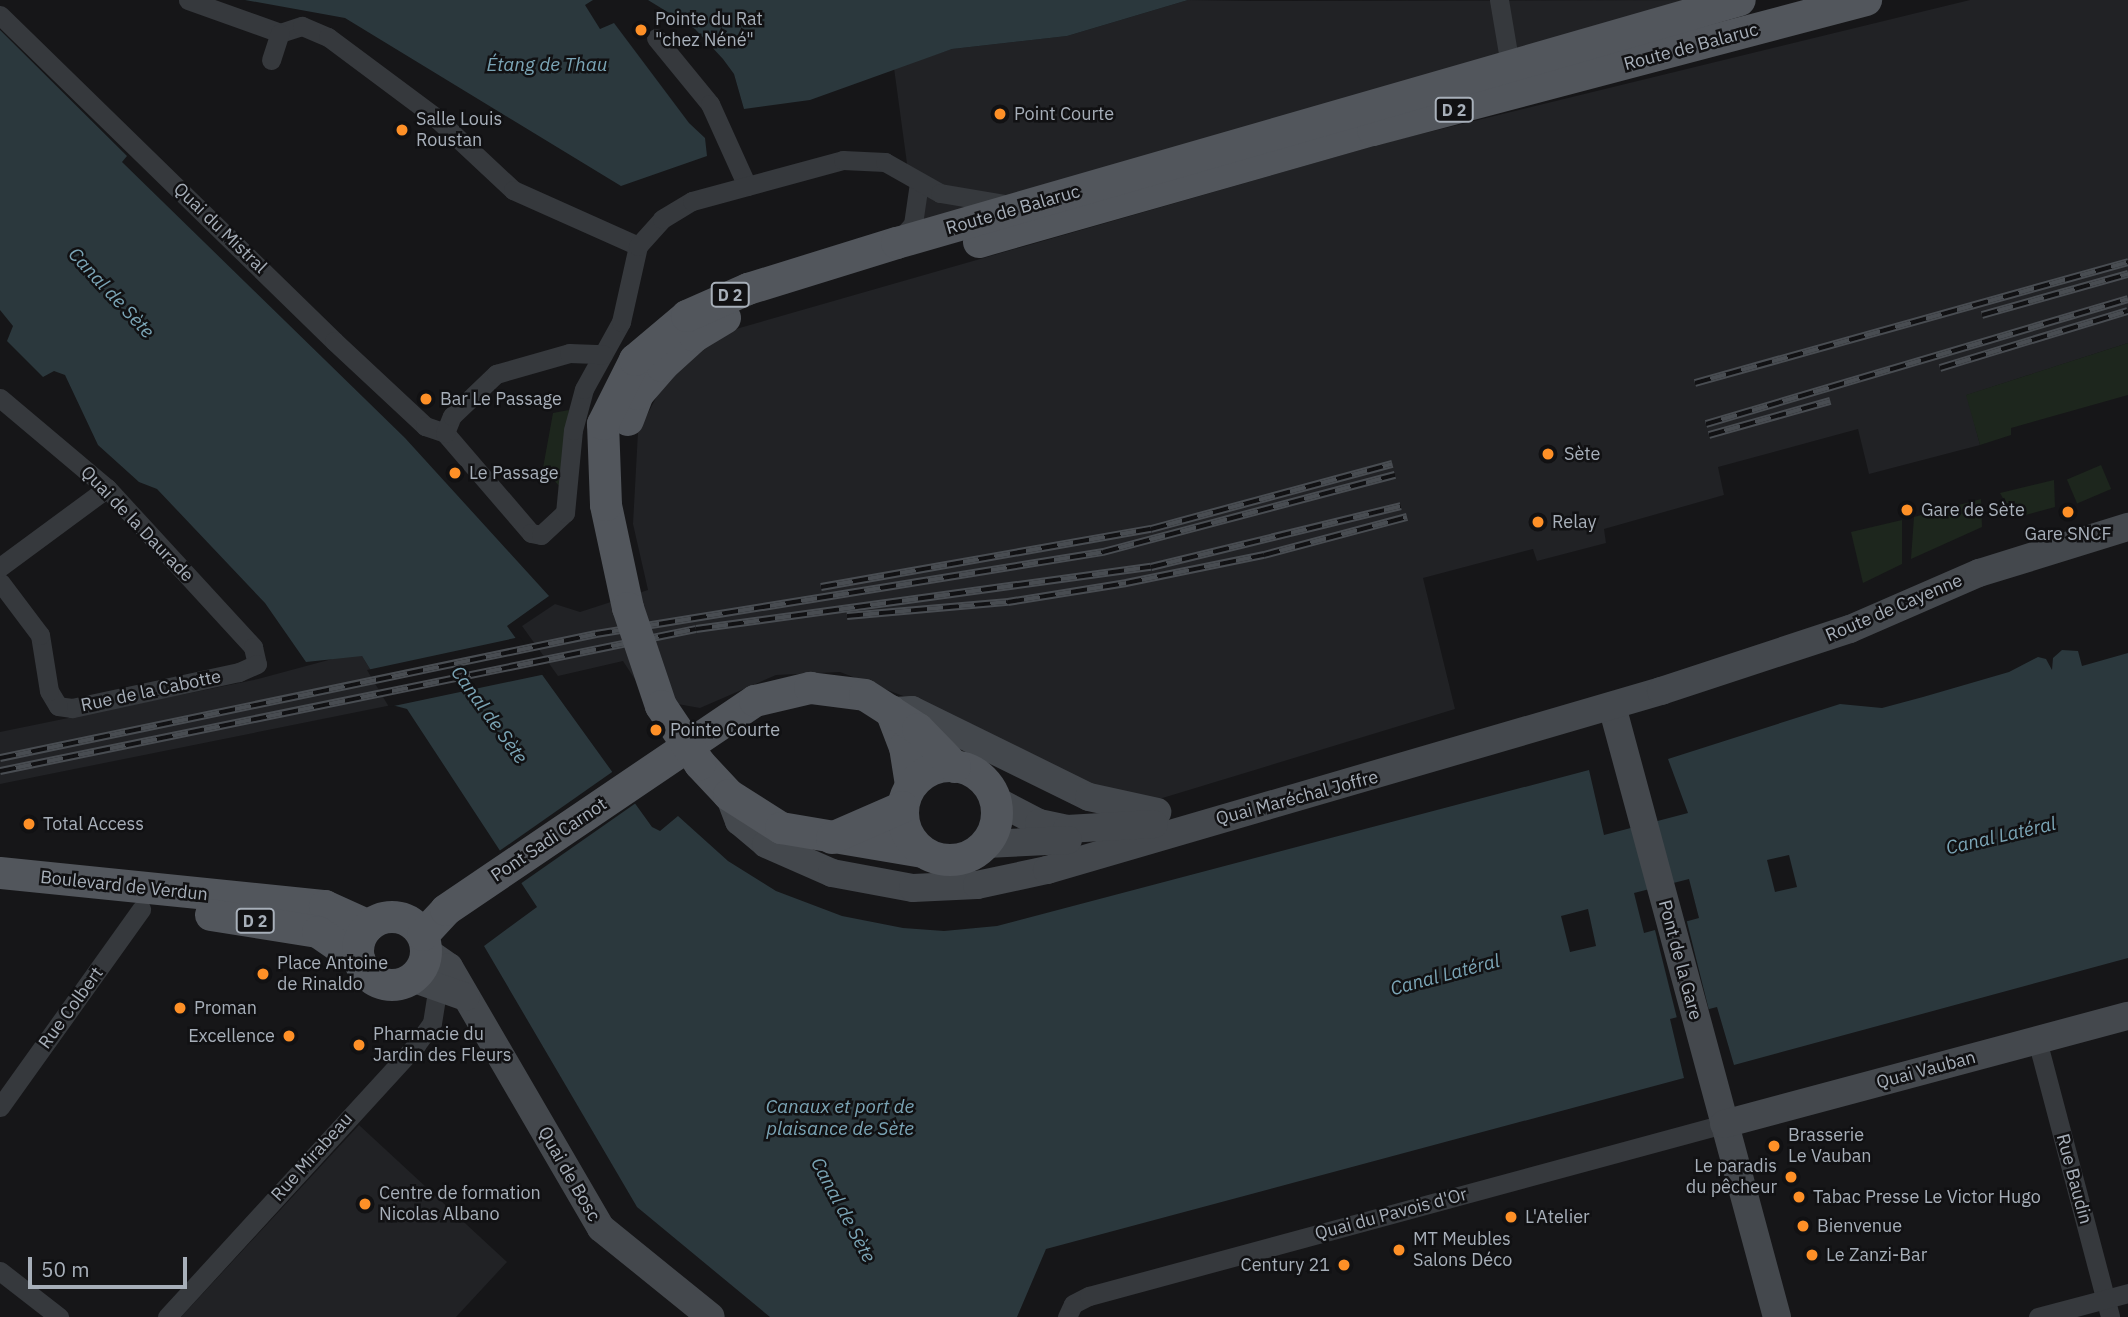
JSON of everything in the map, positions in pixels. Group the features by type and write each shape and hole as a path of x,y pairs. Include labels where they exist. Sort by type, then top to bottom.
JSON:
{"main road":[{"name":"Route de Balaruc","path":"607,457 621,436 638,394 695,336 743,308 944,241 1373,130 1740,0"},
{"name":"Route de Balaruc","path":"729,795 700,764 661,706 628,608 606,505 607,457 603,424 614,395 635,360 664,331 716,300 897,243 944,241 1024,207 1513,80 1866,0"},
{"name":"Route de Cayenne","path":"1612,706 1850,629 1979,573 2128,527"},
{"name":"Pont Sadi Carnot","path":"422,955 446,910 728,715 765,698 810,688 836,688 865,695 918,729 955,766"},
{"name":"Quai Maréchal Joffre","path":"1138,841 1457,753 1612,706"},
{"name":"Pont de la Gare","path":"1612,706 1777,1317"},
{"path":"1138,841 986,844 956,860 923,852 909,838 905,747 891,711 912,710 1089,797 1117,807 1191,816"},
{"name":"Quai Maréchal Joffre","path":"995,800 1039,823 1067,829 1149,825 1191,816 1432,747 1457,753"},
{"path":"831,838 907,797 930,771 955,766 980,778 995,800 996,825 986,844"},
{"path":"729,795 739,821 766,844 832,873 889,885 977,885 1047,870 1138,841"},
{"name":"D 2","path":"729,795 781,828 923,852"},
{"name":"Boulevard de Verdun","path":"0,873 326,906 369,926"},
{"name":"Boulevard de Verdun","path":"0,894 318,932 360,961 382,983 422,955"},
{"path":"360,961 359,942 369,926 387,917 466,997"},
{"name":"Quai de Bosc","path":"422,955 449,967 601,1228 711,1317"},
{"name":"Quai Vauban","path":"1724,1124 2128,1016"}],"street":[{"path":"188,0 279,33 302,26 328,37 434,116 513,190 638,246"},
{"path":"1499,0 1513,80"},
{"name":"Quai du Mistral","path":"0,15 334,341 425,426 445,433"},
{"path":"271,60 279,33"},
{"path":"656,38 710,104 747,186"},
{"path":"603,354 569,353 496,374 461,406 445,433 522,523 541,535 565,513 573,430 584,389 621,322 638,246 662,219 692,201 843,160 867,159 885,162 919,192 930,225 944,241"},
{"path":"919,192 1024,207"},
{"path":"897,243 913,224 919,192"},
{"path":"940,193 945,220 944,241"},
{"name":"Quai de la Daurade","path":"0,398 107,488 253,648 257,664"},
{"path":"0,567 107,488"},
{"name":"Rue de la Cabotte","path":"0,582 40,635 49,691 58,706 98,702 239,672 257,664"},
{"name":"Rue Colbert","path":"0,1107 141,909"},
{"name":"Rue Mirabeau","path":"167,1317 416,1045 432,1023 422,955"},
{"name":"Rue Baudin","path":"2037,1040 2108,1308"},
{"name":"Quai du Pavois d'Or","path":"1067,1317 1073,1304 1088,1296 1724,1124"},
{"path":"0,1271 51,1314"},
{"path":"2038,1317 2108,1308 2128,1293"}],"shaded area":[{"path":"1188,0 1726,0 917,237 894,68 952,49 1067,36"},
{"path":"1970,0 2128,0 2128,343 1967,395 1980,445 1869,474 1858,429 1718,467 1724,495 1604,529 1606,543 1537,561 1533,549 1423,578 1455,709 1146,803 1098,790 940,710 840,672 776,675 700,708 672,703 638,684 623,661 558,676 522,626 555,604 580,612 648,590 633,524 638,432 667,377 715,335 1388,142"},
{"path":"2128,343 2128,395 2011,428 2011,435 1980,445 1966,395"},
{"path":"569,410 561,488 543,468 553,413"},
{"path":"2101,465 2111,489 2077,503 2067,479"},
{"path":"2054,480 2055,507 2014,518 2000,493"},
{"path":"1981,499 1982,527 1911,559 1914,517"},
{"path":"1902,520 1902,564 1863,583 1851,532"},
{"path":"347,655 362,656 392,705 0,784 0,732 258,679"},
{"name":"Centre de formation Nicolas Albano","path":"359,1125 507,1262 456,1317 181,1317"}],"water":[{"name":"Étang de Thau","path":"245,0 593,0 585,5 600,29 614,23 689,123 705,138 707,156 621,186 345,18"},
{"path":"648,0 1188,0 1067,36 952,49 810,100 744,109 734,74 723,59 695,29"},
{"name":"Canaux et port de plaisance de Sète","path":"0,30 127,156 122,162 405,438 549,596 507,626 652,827 660,831 678,816 728,861 776,891 842,916 903,928 944,931 997,926 1589,770 1604,835 1688,813 1668,759 1840,704 1882,708 1923,697 2009,672 2038,657 2046,659 2052,670 2053,658 2062,650 2078,651 2082,666 2128,653 2128,958 1734,1065 1717,1007 1670,1019 1684,1078 1046,1249 1017,1317 770,1317 637,1207 484,946 537,907 407,709 392,705 362,656 306,662 265,603 157,489 139,482 98,445 65,375 54,371 43,377 7,341 13,326 0,310","holes":["1789,855 1797,887 1775,892 1767,860","1689,879 1699,918 1644,933 1634,893","1588,909 1596,946 1570,952 1561,916"]}],"pier":[{"path":"520,637 546,674 389,707 367,670"},
{"path":"615,770 637,802 519,885 497,853"},
{"path":"1686,918 1709,1010 1677,1018 1654,926"}],"railway":[{"path":"1695,383 2128,262"},
{"path":"1982,315 2128,274"},
{"path":"1706,424 2128,299"},
{"path":"1940,368 2128,311"},
{"path":"1709,435 1830,401"},
{"path":"821,587 1151,529 1392,464"},
{"path":"0,758 596,634 1103,552 1395,475"},
{"path":"0,771 696,629 1151,567 1401,506"},
{"path":"847,616 1008,602 1126,583 1264,555 1407,517"}],"place":[{"name":"Pointe du Rat \"chez Néné\"","path":"641,30"},
{"name":"Point Courte","path":"1000,114"},
{"name":"Salle Louis Roustan","path":"402,130"},
{"name":"Bar Le Passage","path":"426,399"},
{"name":"Sète","path":"1548,454"},
{"name":"Le Passage","path":"455,473"},
{"name":"Gare de Sète","path":"1907,510"},
{"name":"Gare SNCF","path":"2068,512"},
{"name":"Relay","path":"1538,522"},
{"name":"Pointe Courte","path":"656,730"},
{"name":"Total Access","path":"29,824"},
{"name":"Place Antoine de Rinaldo","path":"263,974"},
{"name":"Proman","path":"180,1008"},
{"name":"Excellence","path":"289,1036"},
{"name":"Pharmacie du Jardin des Fleurs","path":"359,1045"},
{"name":"Brasserie Le Vauban","path":"1774,1146"},
{"name":"Le paradis du pêcheur","path":"1791,1177"},
{"name":"Tabac Presse Le Victor Hugo","path":"1799,1197"},
{"name":"Centre de formation Nicolas Albano","path":"365,1204"},
{"name":"L'Atelier","path":"1511,1217"},
{"name":"Bienvenue","path":"1803,1226"},
{"name":"MT Meubles Salons Déco","path":"1399,1250"},
{"name":"Le Zanzi-Bar","path":"1812,1255"},
{"name":"Century 21","path":"1344,1265"}],"water label":[{"name":"Canal de Sète","path":"111,293"},
{"name":"Canal de Sète","path":"489,715"},
{"name":"Canal Latéral","path":"2001,836"},
{"name":"Canal Latéral","path":"1445,975"},
{"name":"Canal de Sète","path":"843,1210"}]}
